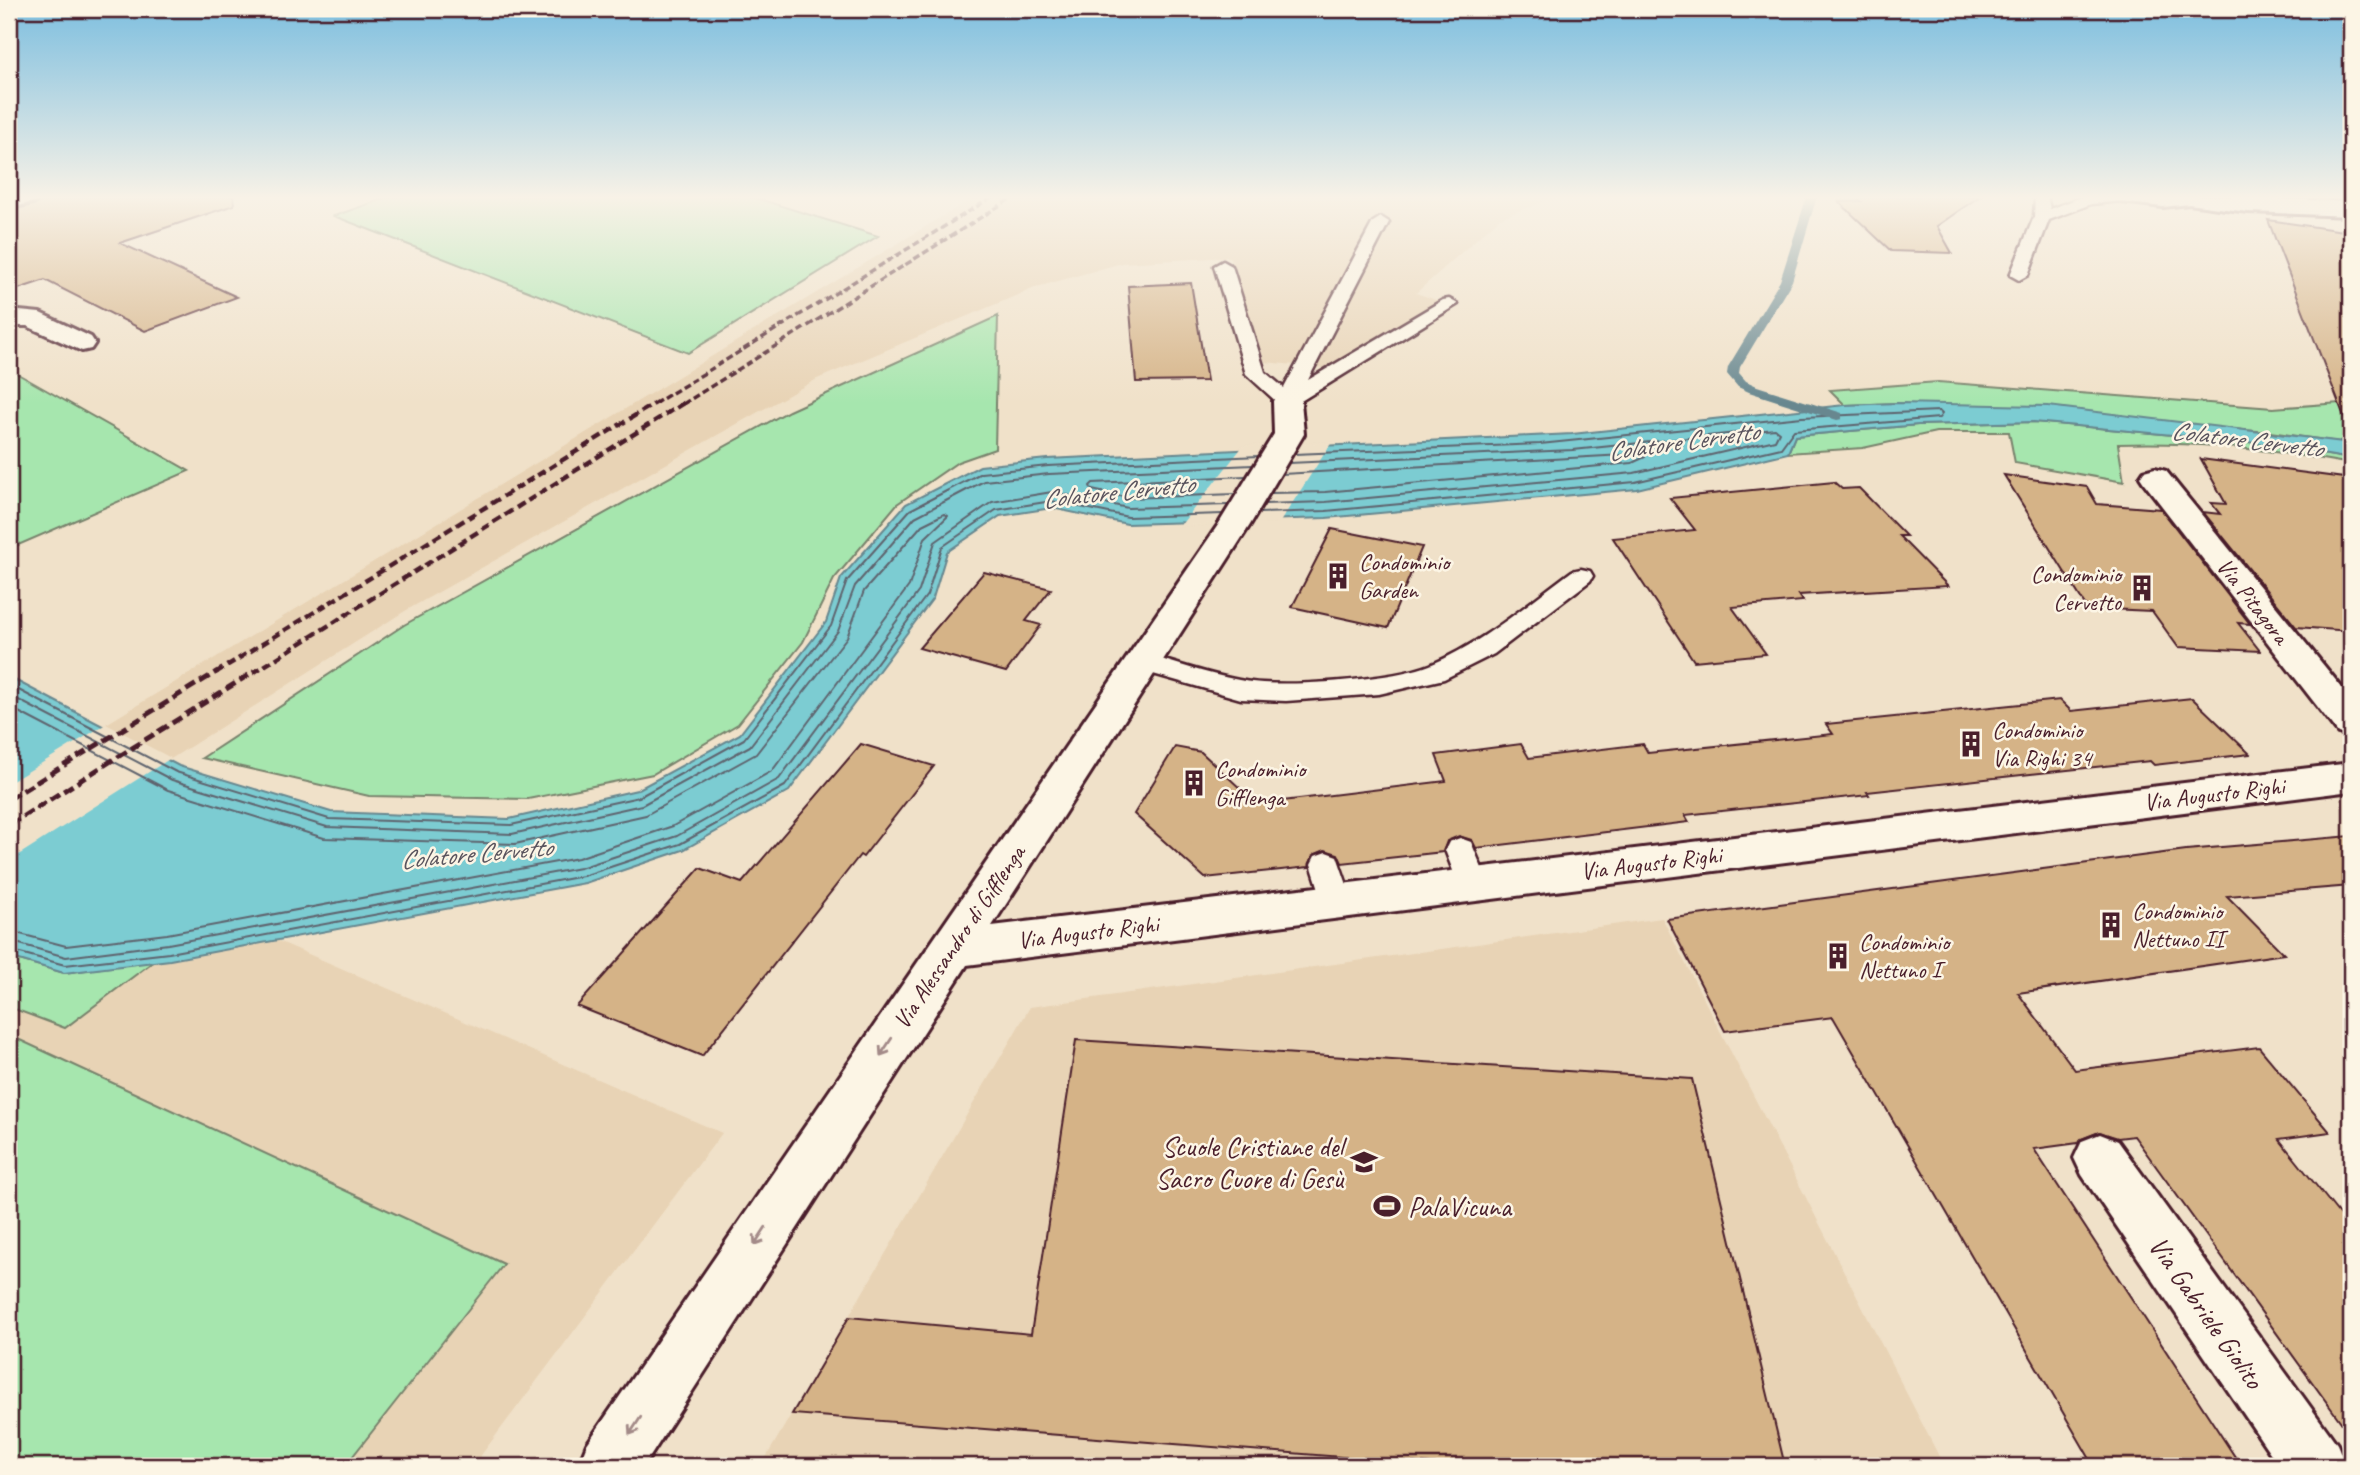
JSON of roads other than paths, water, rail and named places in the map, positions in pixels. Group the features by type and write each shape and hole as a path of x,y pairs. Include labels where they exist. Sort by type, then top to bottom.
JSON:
{"street":[{"path":"9,318 32,318 82,343"},
{"name":"Via Alessandro di Gifflenga","path":"608,1466 1234,525 1289,435 1287,401"},
{"name":"Via Pitagora","path":"2155,477 2351,724"},
{"name":"Via Augusto Righi","path":"950,949 1332,883 2351,777"},
{"name":"Via Gabriele Giolito","path":"2100,1158 2315,1466"}],"lane":[{"path":"1287,401 1359,265"},
{"path":"2019,275 2023,265"},
{"path":"1223,266 1256,374 1287,401"},
{"path":"1287,401 1449,304"},
{"path":"1141,662 1241,690 1286,692 1378,685 1435,673 1485,648 1581,576"}],"water":[{"name":"Colatore Cervetto","path":"1898,403 2048,406 2351,443 2351,459 2258,443 2034,422 1918,425 1795,436 1788,453 1637,489 1326,518 1127,524 1052,508 1000,516 947,552 933,598 789,791 683,850 585,883 170,960 64,973 9,957 9,677 179,766 331,812 509,819 637,790 740,734 826,622 841,578 906,504 980,466 1047,459 1572,434 1845,405"}],"waterway":[{"path":"1791,265 1786,281 1734,367 1733,374 1742,384 1753,389 1837,416"}],"railway":[{"path":"654,404 881,265"},
{"path":"683,404 905,265"},
{"path":"215,673 657,402"},
{"path":"253,673 685,402"},
{"path":"9,799 218,671"},
{"path":"9,825 255,671"}],"place":[{"name":"Condominio Garden","path":"1338,576"},
{"name":"Condominio Cervetto","path":"2142,588"},
{"name":"Condominio Via Righi 34","path":"1971,744"},
{"name":"Condominio Gifflenga","path":"1194,783"},
{"name":"Condominio Nettuno II","path":"2111,925"},
{"name":"Condominio Nettuno I","path":"1838,956"},
{"name":"Scuole Cristiane del Sacro Cuore di Gesù","path":"1364,1162"},
{"name":"PalaVicuna","path":"1387,1206"}]}
